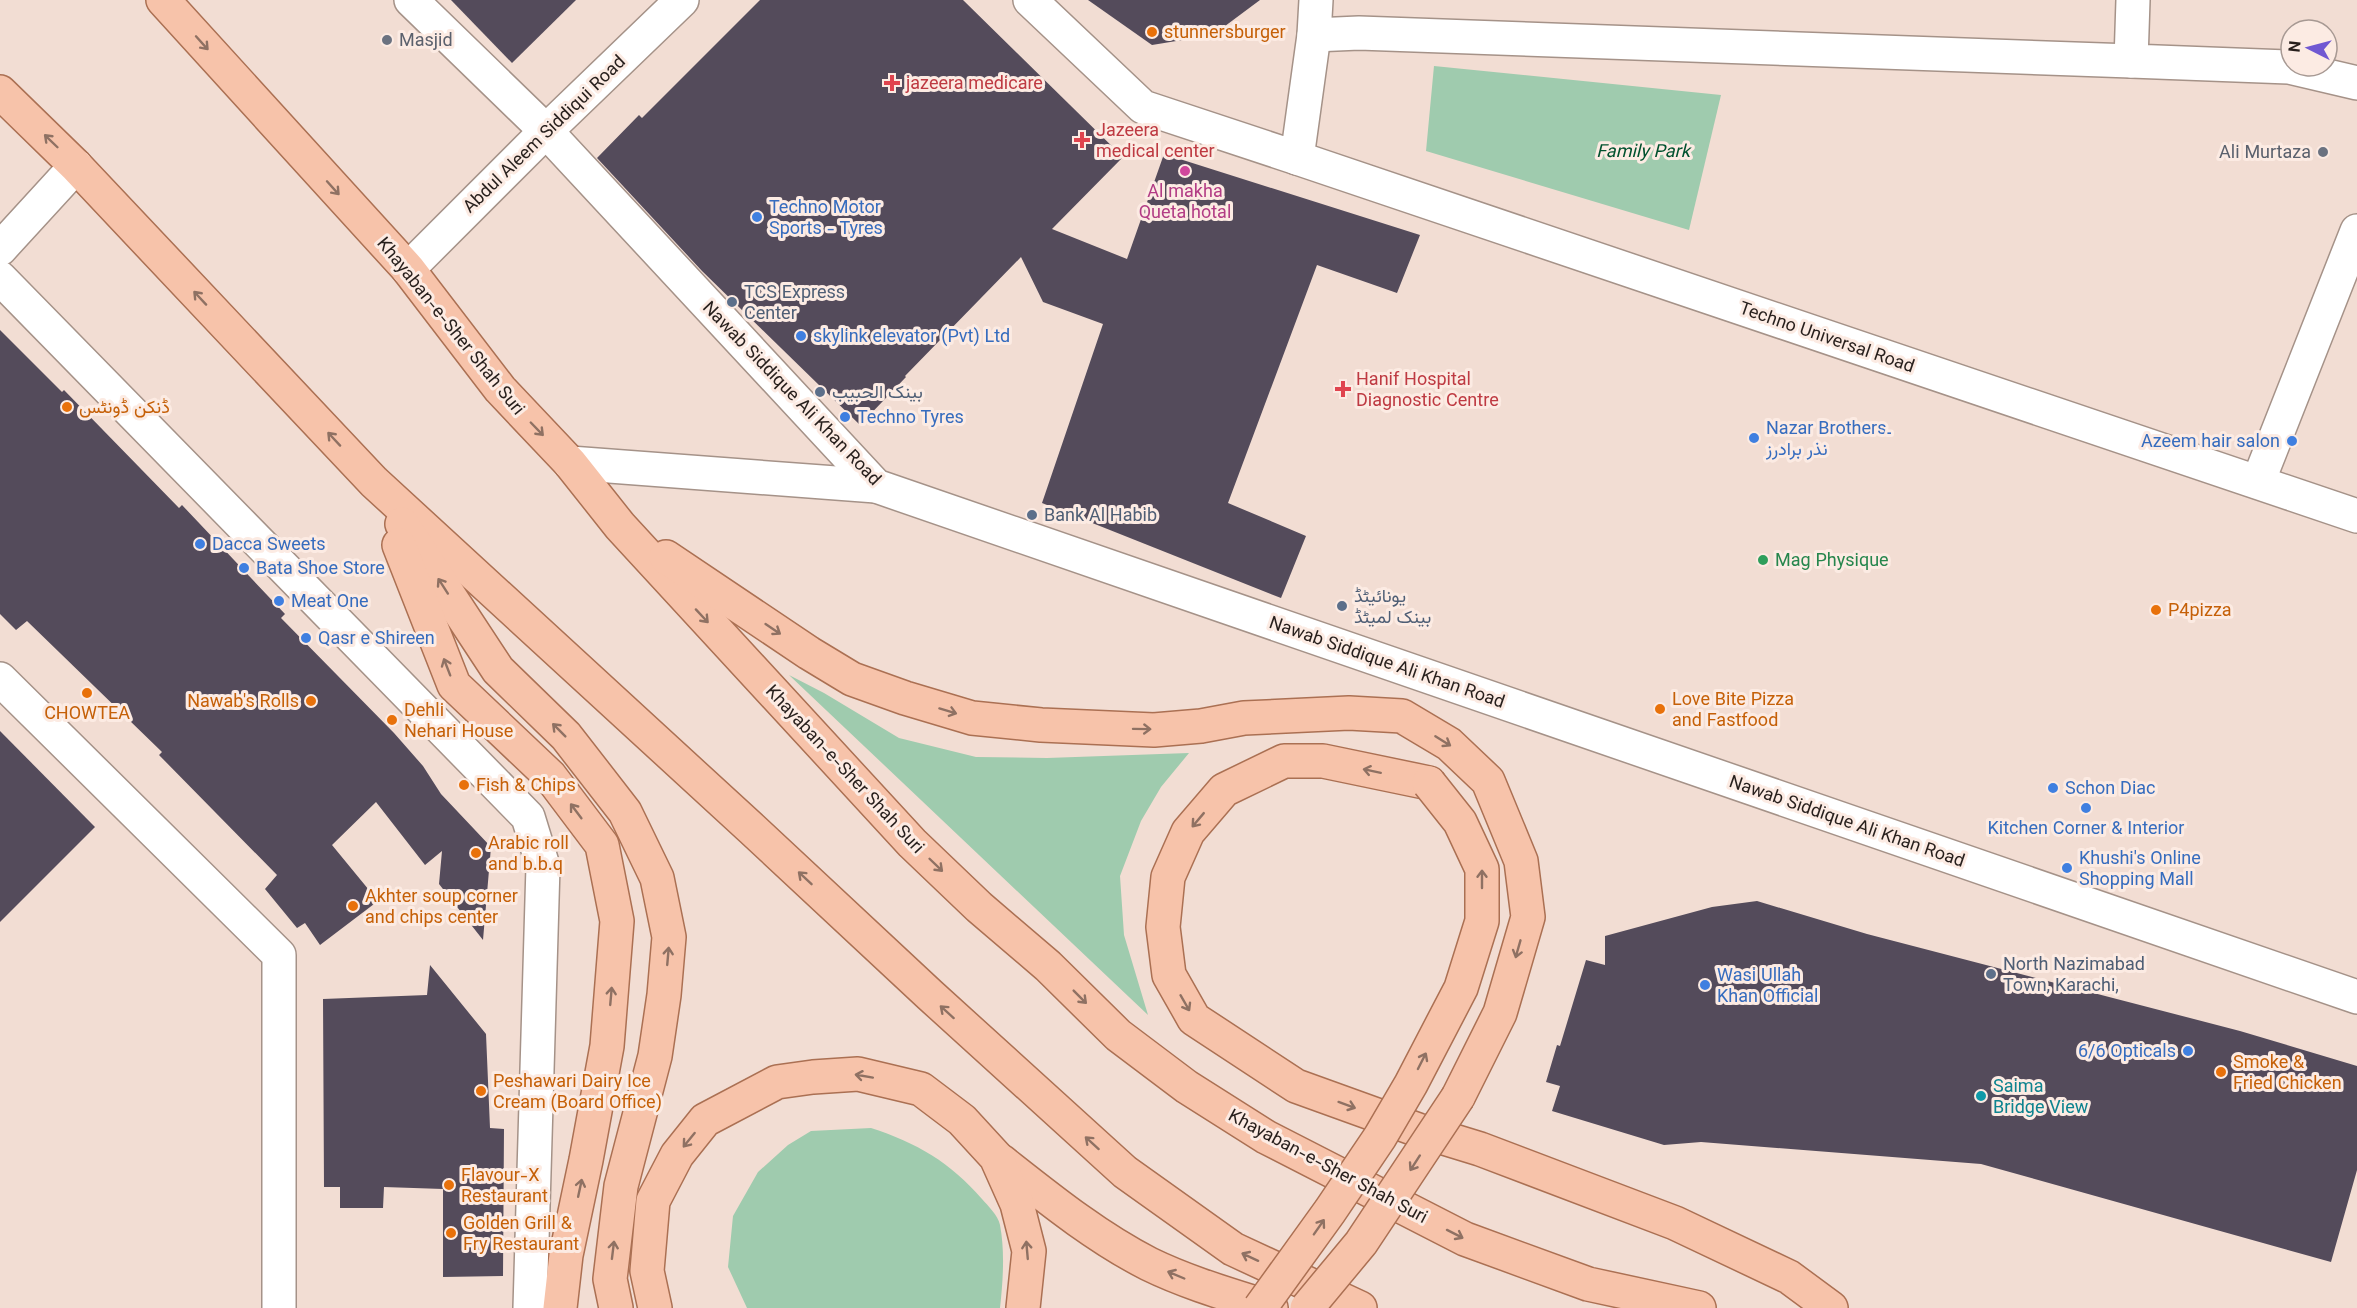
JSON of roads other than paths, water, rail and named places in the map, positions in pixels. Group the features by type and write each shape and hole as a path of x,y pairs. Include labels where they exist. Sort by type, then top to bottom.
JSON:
{"main road":[{"name":"Khayaban-e-Sher Shah Suri","path":"163,0 408,269 500,389 570,463 620,526 912,843 979,907 1048,966 1118,1035 1186,1087 1266,1137 1465,1239 1588,1284 1698,1308"},
{"path":"0,92 76,166 374,482 753,829 930,996 1125,1172 1233,1249 1360,1308"},
{"path":"374,482 498,670 566,736 625,812 657,878 669,937 664,995 655,1056 621,1186 610,1279 616,1308"},
{"path":"374,482 454,685 550,776 602,845 617,921 607,1046 566,1255 560,1308"},
{"path":"620,526 809,653 852,679 972,718 1041,725 1154,730 1201,726 1244,718 1349,712 1402,716 1449,744 1488,781 1521,861 1528,917 1500,1013 1458,1097 1361,1243 1307,1308"},
{"path":"1260,1308 1335,1205 1380,1137 1411,1084 1461,988 1482,921 1482,869 1460,822 1429,783 1323,761 1284,761 1224,790 1188,832 1168,877 1163,927 1169,975 1194,1019 1296,1086 1418,1130 1480,1149 1675,1223 1789,1277 1831,1308"},
{"path":"655,1308 647,1271 653,1201 677,1155 705,1120 777,1082 858,1074 921,1089 962,1120 996,1157 1058,1206 1149,1263 1202,1286 1271,1308"},
{"path":"996,1157 1017,1204 1029,1251 1023,1308"}],"street":[{"name":"Nawab Siddique Ali Khan Road","path":"411,0 546,131 876,486 2357,997"},
{"name":"Abdul Aleem Siddiqui Road","path":"408,269 682,0"},
{"name":"Techno Universal Road","path":"1030,0 1143,107 2357,516"},
{"path":"1297,159 1314,35 1316,0"},
{"path":"2131,61 2133,0"},
{"path":"1314,35 1359,33 2289,67 2357,83"},
{"path":"0,249 76,166"},
{"path":"2258,482 2357,231"},
{"path":"0,278 528,817 543,866 530,1308"},
{"path":"570,463 876,486"},
{"path":"0,679 279,955 279,1308"}],"place":[{"name":"stunnersburger","path":"1152,32"},
{"name":"Masjid","path":"387,40"},
{"name":"jazeera medicare","path":"892,83"},
{"name":"Jazeera medical center","path":"1082,140"},
{"name":"Ali Murtaza","path":"2323,152"},
{"name":"Al makha Queta hotal","path":"1185,171"},
{"name":"Techno Motor Sports - Tyres","path":"757,217"},
{"name":"TCS Express Center","path":"732,302"},
{"name":"skylink elevator (Pvt) Ltd","path":"801,336"},
{"name":"Hanif Hospital Diagnostic Centre","path":"1343,389"},
{"name":"بينک الحبيب","path":"820,392"},
{"name":"ڈنکن ڈونٹس","path":"67,407"},
{"name":"Techno Tyres","path":"845,417"},
{"name":"Nazar Brothers۔ نذر برادرز","path":"1754,438"},
{"name":"Azeem hair salon","path":"2292,441"},
{"name":"Bank Al Habib","path":"1032,515"},
{"name":"Dacca Sweets","path":"200,544"},
{"name":"Mag Physique","path":"1763,560"},
{"name":"Bata Shoe Store","path":"244,568"},
{"name":"Meat One","path":"279,601"},
{"name":"یونائیٹڈ بینک لمیٹڈ","path":"1342,606"},
{"name":"P4pizza","path":"2156,610"},
{"name":"Qasr e Shireen","path":"306,638"},
{"name":"CHOWTEA","path":"87,693"},
{"name":"Nawab's Rolls","path":"311,701"},
{"name":"Love Bite Pizza and Fastfood","path":"1660,709"},
{"name":"Dehli Nehari House","path":"392,720"},
{"name":"Fish & Chips","path":"464,785"},
{"name":"Schon Diac","path":"2053,788"},
{"name":"Kitchen Corner & Interior","path":"2086,808"},
{"name":"Arabic roll and b.b.q","path":"476,853"},
{"name":"Khushi's Online Shopping Mall","path":"2067,868"},
{"name":"Akhter soup corner and chips center","path":"353,906"},
{"name":"North Nazimabad Town, Karachi,","path":"1991,974"},
{"name":"Wasi Ullah Khan Official","path":"1705,985"},
{"name":"6/6 Opticals","path":"2188,1051"},
{"name":"Smoke & Fried Chicken","path":"2221,1072"},
{"name":"Peshawari Dairy Ice Cream (Board Office)","path":"481,1091"},
{"name":"Saima Bridge View","path":"1981,1096"},
{"name":"Flavour-X Restaurant","path":"449,1185"},
{"name":"Golden Grill & Fry Restaurant","path":"451,1233"}],"park label":[{"name":"Family Park","path":"1643,151"}]}
